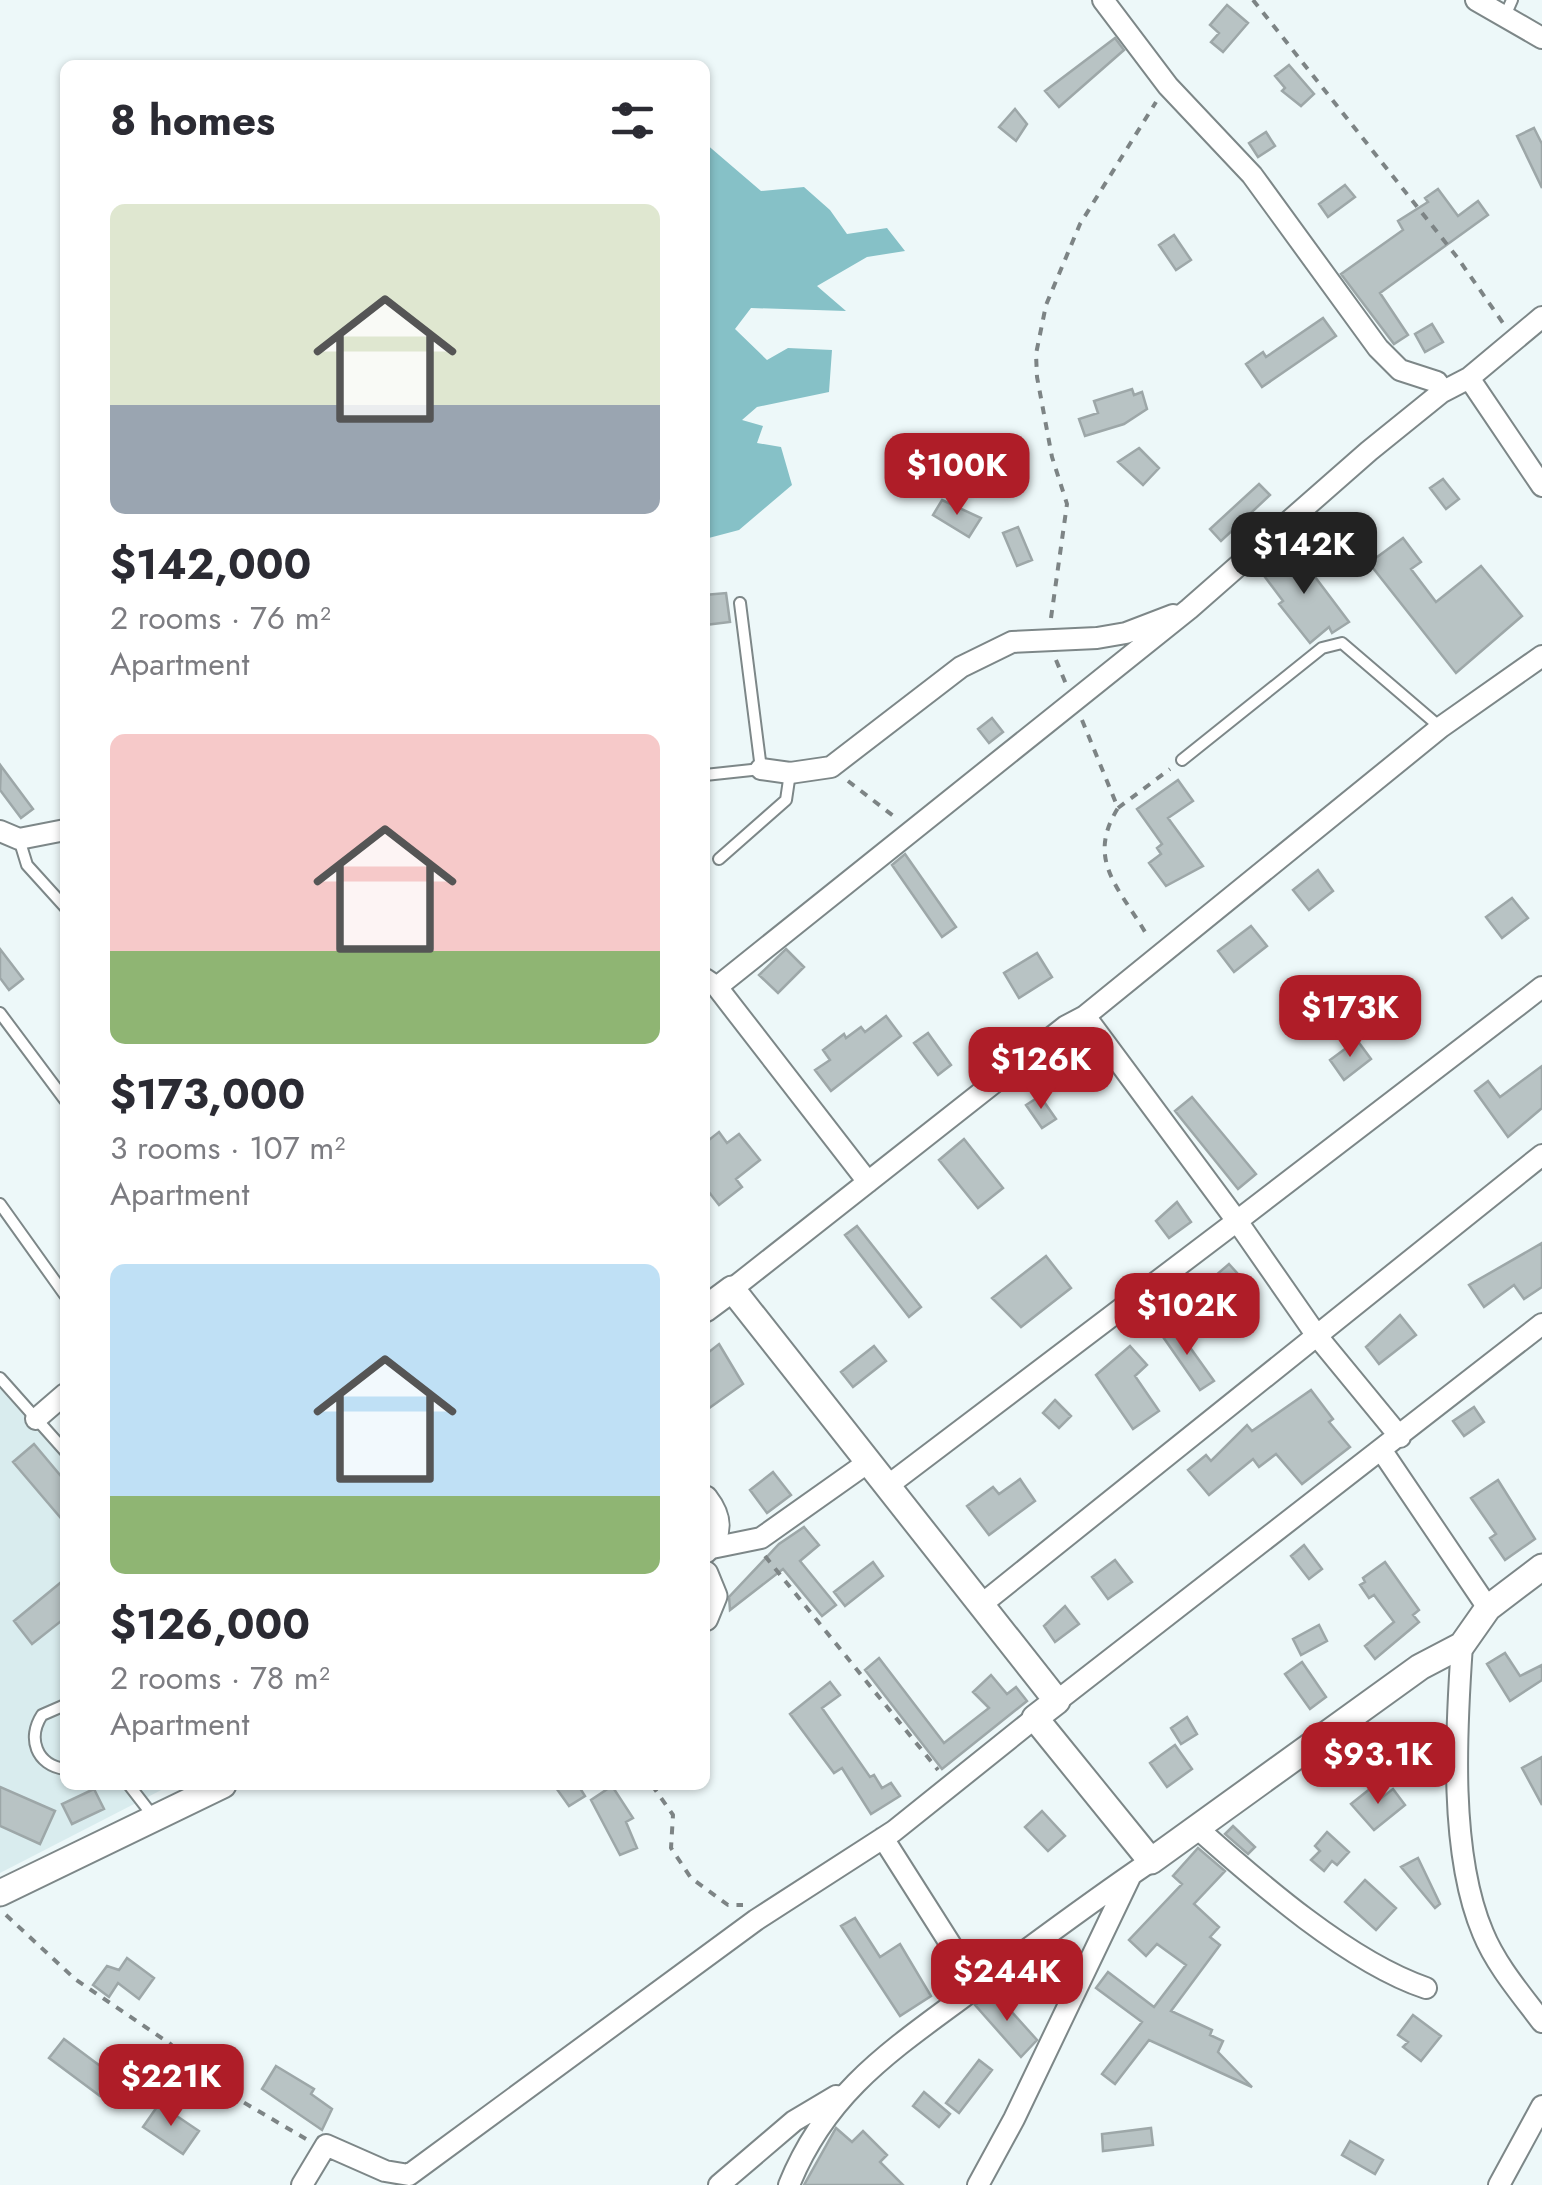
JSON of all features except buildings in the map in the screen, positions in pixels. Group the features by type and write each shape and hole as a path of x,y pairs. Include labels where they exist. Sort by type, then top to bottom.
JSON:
{"street":[{"path":"1103,0 1168,86 1252,175 1378,348 1400,370 1437,382 1442,392"},
{"path":"1476,0 1509,8 1542,38"},
{"path":"868,1182 711,983 1190,610 1442,392 1469,378 1542,318"},
{"path":"1469,378 1542,486"},
{"path":"761,769 790,774 830,767 961,667 1012,642 1126,633 1190,610"},
{"path":"710,1305 1066,1026 1086,1016 1441,727 1542,656"},
{"path":"10,835 60,830"},
{"path":"886,1487 1542,987"},
{"path":"1086,1016 1318,1336 1400,1437"},
{"path":"982,1604 1542,1155"},
{"path":"732,1289 1057,1701"},
{"path":"302,2185 326,2146 412,2180 756,1920 883,1838 1542,1324"},
{"path":"36,1419 60,1398"},
{"path":"1382,1452 1488,1608"},
{"path":"710,1556 752,1540 867,1463"},
{"path":"710,1506 716,1514 717,1528 710,1547"},
{"path":"1542,1568 1488,1608 1472,1625 1462,1645 1462,1836 1468,1895 1484,1937 1542,2022"},
{"path":"710,1577 714,1596 710,1606"},
{"path":"719,2185 794,2120 844,2091 922,2024 1420,1667 1462,1645"},
{"path":"1035,1718 1141,1868"},
{"path":"0,1893 213,1790"},
{"path":"1197,1828 1241,1868 1376,1967 1426,1988"},
{"path":"883,1838 976,1986"},
{"path":"978,2185 1141,1868"},
{"path":"789,2185 802,2155 844,2091"},
{"path":"1499,2185 1542,2106"}],"lane":[{"path":"710,774 761,769 740,604"},
{"path":"1182,760 1322,648 1342,644 1441,727"},
{"path":"719,859 786,800 790,774"},
{"path":"10,835 27,865 60,901"},
{"path":"0,1013 60,1093"},
{"path":"0,1204 60,1288"},
{"path":"0,1378 60,1446"},
{"path":"60,1707 42,1715 34,1735 39,1755 60,1766"},
{"path":"134,1790 155,1820"}],"path":[{"path":"1253,0 1457,256 1514,340"},
{"path":"1118,808 1047,639 1067,504 1052,457 1036,354 1046,304 1080,224 1168,86"},
{"path":"1154,960 1148,936 1101,856 1103,832 1118,808 1182,760"},
{"path":"830,767 912,830"},
{"path":"752,1540 950,1786"},
{"path":"655,1790 672,1815 671,1848 690,1878 728,1905 740,1902 756,1920"},
{"path":"0,1907 20,1932 75,1980 169,2043 226,2092 307,2140 326,2146"}],"shaded area":[{"path":"0,1386 60,1455 60,1790 161,1790 0,1873"}],"water":[{"path":"710,147 761,191 804,187 830,210 847,234 887,228 905,251 867,257 817,286 846,311 751,308 735,329 767,360 788,348 832,350 829,392 757,407 742,420 763,426 757,443 781,447 792,485 739,530 710,538"}]}
